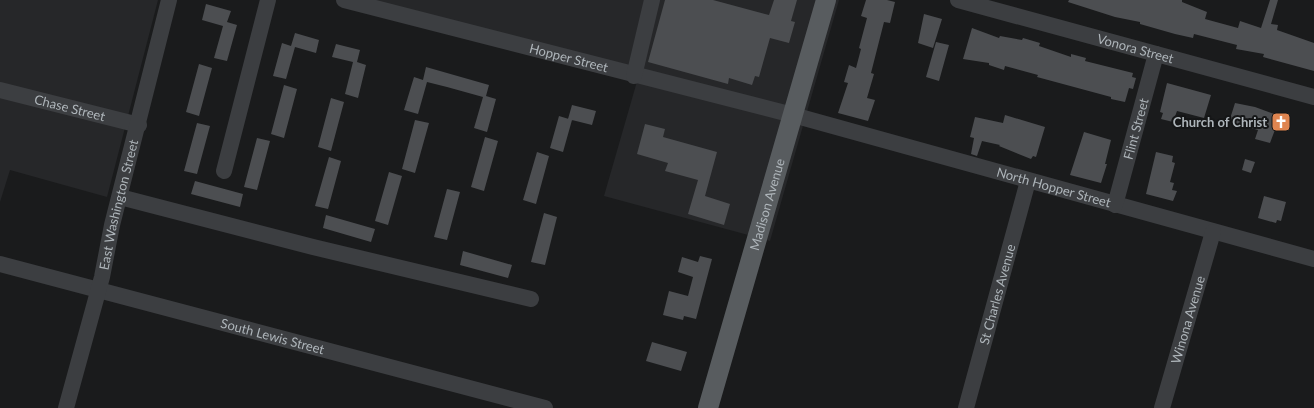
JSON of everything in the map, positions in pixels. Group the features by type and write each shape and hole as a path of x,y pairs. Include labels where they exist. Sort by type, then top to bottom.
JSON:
{"main road":[{"name":"Madison Avenue","path":"708,408 826,0"}],"street":[{"name":"East Washington Street","path":"66,408 98,290 112,226 169,0"},
{"path":"224,171 268,0"},
{"name":"Hopper Street","path":"344,0 380,5 634,76 793,115"},
{"path":"634,76 652,0"},
{"name":"Vonora Street","path":"958,0 1314,97"},
{"name":"Flint Street","path":"1115,205 1156,54"},
{"name":"Chase Street","path":"0,90 138,126"},
{"name":"North Hopper Street","path":"793,115 1314,259"},
{"name":"St Charles Avenue","path":"966,408 1028,181"},
{"path":"120,197 313,247 531,299"},
{"name":"Winona Avenue","path":"1162,408 1213,232"},
{"name":"South Lewis Street","path":"0,264 545,408"}],"shaded area":[{"path":"0,0 158,0 107,197 10,170 0,202"},
{"path":"372,0 839,0 770,241 604,196 640,71"}],"building":[{"path":"665,0 713,0 769,15 774,0 797,0 791,21 795,22 789,43 770,38 759,77 755,76 752,85 729,78 728,84 648,62"},
{"path":"866,0 887,0 895,2 890,23 884,22 871,73 874,74 867,98 875,100 868,121 838,113 848,83 844,82 849,65 856,68 861,49 859,48 867,18 861,16"},
{"path":"1069,0 1182,0 1182,2 1207,12 1205,19 1238,28 1240,21 1261,28 1270,0 1278,0 1271,24 1278,25 1277,30 1314,43 1314,71 1263,57 1264,54 1236,49 1237,45 1194,34 1193,38 1175,34 1140,24 1140,22 1115,17 1068,2"},
{"path":"206,4 231,11 227,22 237,25 227,61 214,58 223,26 202,20"},
{"path":"924,14 942,19 933,48 918,43"},
{"path":"972,28 999,38 1000,36 1022,40 1023,38 1040,43 1039,46 1071,57 1071,54 1086,58 1085,61 1133,73 1132,77 1136,78 1133,89 1129,88 1125,102 1037,77 1038,75 1005,66 1004,70 989,65 989,63 963,59"},
{"path":"295,33 319,40 316,53 295,47 286,79 273,76 282,43 291,46"},
{"path":"936,42 949,45 939,81 926,77"},
{"path":"336,44 360,50 357,62 366,65 358,98 345,94 353,62 332,57"},
{"path":"199,64 212,68 199,116 186,112"},
{"path":"426,67 489,85 486,96 496,99 487,132 474,128 483,97 447,87 427,82 418,114 404,110 414,77 423,80"},
{"path":"1167,83 1211,95 1204,118 1177,111 1173,122 1161,119 1163,113 1160,112"},
{"path":"284,85 297,89 284,138 271,134"},
{"path":"331,98 344,102 331,151 318,147"},
{"path":"1235,103 1255,107 1277,115 1276,118 1279,119 1270,143 1255,139 1258,130 1229,122"},
{"path":"572,105 596,111 592,125 568,119"},
{"path":"1005,115 1045,127 1036,157 1033,156 1031,159 999,146 1000,145 982,141 977,156 971,154 974,138 970,137 975,117 1003,123"},
{"path":"559,116 572,120 563,152 550,148"},
{"path":"415,120 429,123 415,173 402,169"},
{"path":"197,123 210,126 197,174 184,171"},
{"path":"645,124 665,129 663,137 717,152 705,196 730,204 724,225 688,214 698,180 665,171 668,163 637,154"},
{"path":"1084,132 1111,140 1105,164 1107,164 1101,183 1070,175"},
{"path":"485,137 498,141 484,191 471,187"},
{"path":"257,138 270,141 257,190 244,187"},
{"path":"537,152 549,156 536,204 523,200"},
{"path":"1156,152 1173,156 1172,162 1175,163 1170,182 1174,183 1172,190 1177,191 1173,201 1146,194"},
{"path":"329,157 341,161 328,209 315,206"},
{"path":"1245,159 1255,162 1251,173 1242,170"},
{"path":"389,172 402,176 388,225 375,221"},
{"path":"195,181 243,194 240,207 191,194"},
{"path":"447,189 460,192 447,240 434,237"},
{"path":"1264,196 1286,202 1281,221 1277,220 1276,223 1258,218"},
{"path":"544,213 557,217 545,265 531,262"},
{"path":"326,215 375,229 371,242 323,228"},
{"path":"463,251 512,265 508,278 460,265"},
{"path":"700,256 712,259 696,319 684,316 683,320 663,315 669,291 688,296 693,277 678,272 682,257 698,262"},
{"path":"652,342 687,352 681,371 646,361"}],"place":[{"name":"Church of Christ","path":"1281,122"}]}
